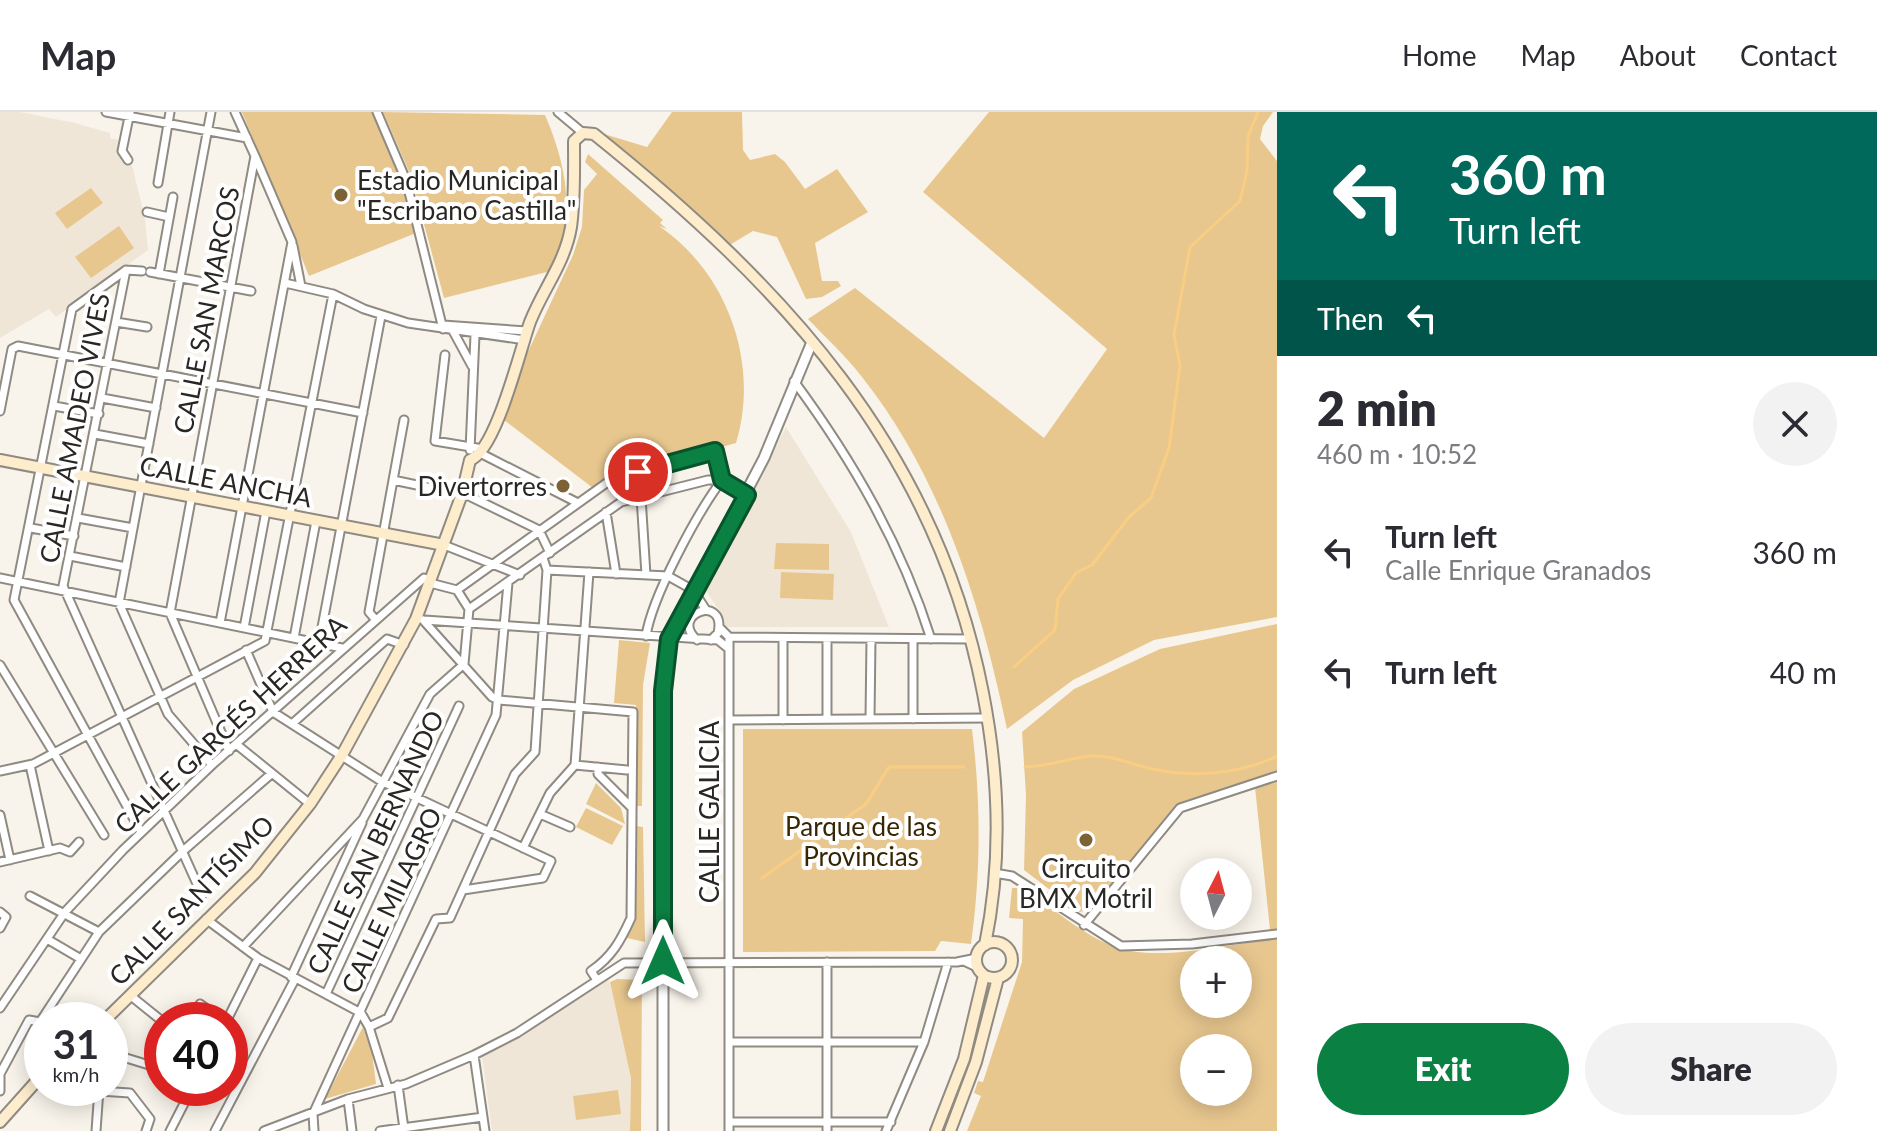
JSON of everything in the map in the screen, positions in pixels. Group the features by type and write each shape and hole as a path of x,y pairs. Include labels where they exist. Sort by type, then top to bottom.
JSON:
{"main road":[{"path":"478,450 564,252 571,227 574,141 583,133 594,134 731,256 812,342 857,396 911,485 943,553 973,639 995,777 991,917 985,945 976,966 964,1059 936,1131"},
{"name":"CALLE SANTÍSIMO","path":"124,1002 255,873 310,804 342,755 420,619 462,494 470,460 478,450"},
{"name":"CALLE ANCHA","path":"0,460 444,545"},
{"path":"950,1131 976,1062 998,978 1009,971 1012,960 991,917"},
{"path":"985,945 1003,945"},
{"path":"976,966 998,978"},
{"path":"0,1122 24,1095"}],"street":[{"path":"106,112 247,138"},
{"path":"158,183 170,112"},
{"path":"211,112 119,603 168,714 212,765"},
{"name":"CALLE SAN MARCOS","path":"170,613 255,156 235,112"},
{"path":"377,112 406,180 443,327"},
{"path":"558,112 583,133"},
{"path":"128,160 122,151 129,114"},
{"path":"255,156 292,242 301,286"},
{"path":"150,272 173,197"},
{"path":"147,212 169,217"},
{"path":"220,623 292,242"},
{"path":"141,832 14,600 31,528 72,309 126,270 251,291"},
{"name":"CALLE AMADEO VIVES","path":"66,593 63,586 126,270"},
{"path":"285,283 333,294 381,316 443,327 526,335"},
{"path":"0,771 30,765 53,754 122,714 265,641 333,294"},
{"path":"319,643 381,316"},
{"path":"116,322 147,327"},
{"path":"443,327 475,335 526,335"},
{"path":"453,331 474,368"},
{"path":"475,335 478,450"},
{"path":"663,1131 663,691 669,639 747,495 812,342"},
{"path":"0,411 12,349 18,346 363,413"},
{"path":"0,353 11,355"},
{"path":"445,355 435,441 478,450 578,503"},
{"path":"794,381 836,439 875,504 915,593 931,639"},
{"path":"102,398 156,408"},
{"path":"54,406 99,414"},
{"path":"375,619 369,612 404,420"},
{"path":"95,434 149,444"},
{"path":"457,590 612,479 715,451 722,480 668,576 648,619 646,636"},
{"path":"369,1027 388,1018 436,919 450,918 515,774 535,752 547,570 539,530 462,494 393,480"},
{"path":"469,609 621,502 708,480 722,480 747,495"},
{"path":"641,497 646,575"},
{"path":"244,628 266,511"},
{"path":"606,512 616,574"},
{"path":"78,518 133,528"},
{"path":"294,638 316,521"},
{"path":"31,528 74,536"},
{"path":"444,545 520,575"},
{"path":"70,556 126,567"},
{"path":"547,570 668,576 693,590 706,610 718,618 720,628 729,637 973,639"},
{"path":"523,848 550,793 575,765 589,572"},
{"path":"0,578 342,648"},
{"name":"CALLE GARCÉS HERRERA","path":"0,1008 65,912 141,832 375,619 424,578 430,582"},
{"path":"215,1131 293,978 381,781 430,694 464,664 469,609 457,590 430,582"},
{"name":"CALLE MILAGRO","path":"313,1114 452,815 499,700 508,583"},
{"path":"66,593 202,895"},
{"path":"697,640 690,632 689,622 695,613 706,610"},
{"path":"170,613 229,751"},
{"path":"420,619 711,640 729,649"},
{"path":"420,619 492,697 633,712 631,918 621,941 604,962 591,971 597,980"},
{"path":"711,640 720,628"},
{"name":"CALLE GALICIA","path":"729,637 729,1126"},
{"path":"783,638 783,720"},
{"path":"827,638 827,719"},
{"path":"293,723 387,639 404,645"},
{"path":"870,719 871,639"},
{"path":"913,639 913,719"},
{"path":"246,650 273,712 381,781 551,861 543,878 463,890"},
{"path":"0,665 104,835"},
{"name":"CALLE SAN BERNANDO","path":"326,994 459,706"},
{"path":"730,720 988,718"},
{"path":"236,744 270,775 310,804"},
{"path":"30,765 49,851"},
{"path":"575,765 627,770"},
{"path":"598,767 598,774 632,808"},
{"path":"0,1091 0,1075 29,1020 40,1022 99,932 183,851 270,775"},
{"path":"1084,925 1180,808 1277,776"},
{"path":"540,814 570,827"},
{"path":"0,815 10,860"},
{"path":"243,947 363,819"},
{"path":"0,862 60,848 70,852 79,842"},
{"path":"994,873 1012,876 1121,946 1192,944 1277,934"},
{"path":"30,896 99,932"},
{"path":"0,912 6,917 0,928"},
{"path":"206,919 258,958 361,1013 369,1027 388,1088"},
{"path":"47,939 81,959"},
{"path":"234,1002 258,958"},
{"path":"827,962 827,1126"},
{"path":"886,1131 924,1042 948,962"},
{"path":"264,1131 348,1099 400,1085 474,1055 517,1033 624,963 948,962 976,966"},
{"path":"131,996 144,1006"},
{"path":"729,1042 924,1042"},
{"path":"377,1053 376,1062 382,1080 378,1091"},
{"path":"474,1055 485,1131"},
{"path":"384,1073 400,1085 404,1129"},
{"path":"128,1093 150,1119 146,1131"},
{"path":"348,1099 352,1131"},
{"path":"96,1131 98,1106"},
{"path":"170,1131 183,1106"},
{"path":"313,1114 314,1131"},
{"path":"380,1131 483,1117"},
{"path":"729,1126 827,1126 891,1122"}],"shaded area":[{"path":"0,112 20,112 75,123 110,133 110,138 120,140 118,150 122,161 132,165 145,218 148,250 56,317 49,309 0,338"},
{"path":"786,427 851,532 889,627 725,627 723,616 704,588"},
{"path":"608,977 631,1078 630,1131 492,1131 482,1056"}],"green space":[{"name":"Estadio Municipal \"Escribano Castilla\"","path":"242,112 375,112 402,180 416,233 309,276"},
{"path":"383,112 545,115 559,153 566,192 564,231 551,271 444,298 411,176"},
{"path":"672,112 742,112 743,150 750,160 775,154 805,189 837,169 868,212 815,243 822,281 838,281 841,286 822,297 806,299 777,237 753,231 728,246 604,134 647,147"},
{"path":"989,112 1273,112 1263,126 1260,139 1277,161 1277,617 1154,640 1073,680 1007,729 971,590 936,500 890,416 856,369 808,319 855,288 1044,438 1107,349 923,192"},
{"path":"588,154 663,220 660,223 667,229 659,226 704,269 720,294 732,322 744,382 736,443 639,470 637,463 629,464 629,472 593,488 504,420 527,354 573,255 582,227 584,190 597,174 585,162"},
{"path":"91,188 103,203 67,229 55,213"},
{"path":"119,226 134,248 91,278 75,257"},
{"path":"776,543 829,544 829,570 774,569"},
{"path":"781,572 834,574 833,600 780,598"},
{"path":"1277,624 1277,771 1179,803 1091,910 1079,912 1024,870 1026,795 1022,732 1074,689 1160,649"},
{"path":"619,640 650,643 643,685 642,806 636,806 636,705 614,703"},
{"name":"Parque de las Provincias","path":"743,729 972,729 979,837 971,944 941,941 935,951 743,952"},
{"path":"1277,780 1277,929 1270,930 1255,787"},
{"path":"596,783 621,808 625,824 586,804"},
{"path":"586,808 623,826 612,845 576,827"},
{"path":"636,826 643,827 645,942 627,938 633,917"},
{"path":"1012,888 1021,888 1091,935 1116,947 1153,953 1180,952 1180,1018 1252,1018 1252,946 1225,946 1277,939 1277,1131 967,1131 981,1096 974,1093 978,1081 983,1082 1022,962 1023,919 1009,918"},
{"path":"617,979 642,980 641,1131 630,1131 631,1078 610,982"},
{"path":"363,1027 372,1053 376,1084 325,1099"},
{"path":"618,1090 621,1114 576,1120 573,1096"}],"waterway":[{"path":"1014,667 1055,630 1058,599 1076,573 1092,565 1129,517 1151,498 1169,448 1180,365 1174,335 1190,247 1240,201 1247,171 1248,136 1258,112"},
{"path":"1025,767 1100,756 1164,771 1197,774 1230,771 1277,756"},
{"path":"762,878 866,804 889,767 964,767"}],"place":[{"name":"Estadio Municipal \"Escribano Castilla\"","path":"341,195"},
{"name":"Divertorres","path":"563,486"},
{"name":"Circuito BMX Motril","path":"1086,840"}],"route":[{"path":"638,472 715,451 722,480 747,495 701,574 669,639 663,691 663,961"}]}
